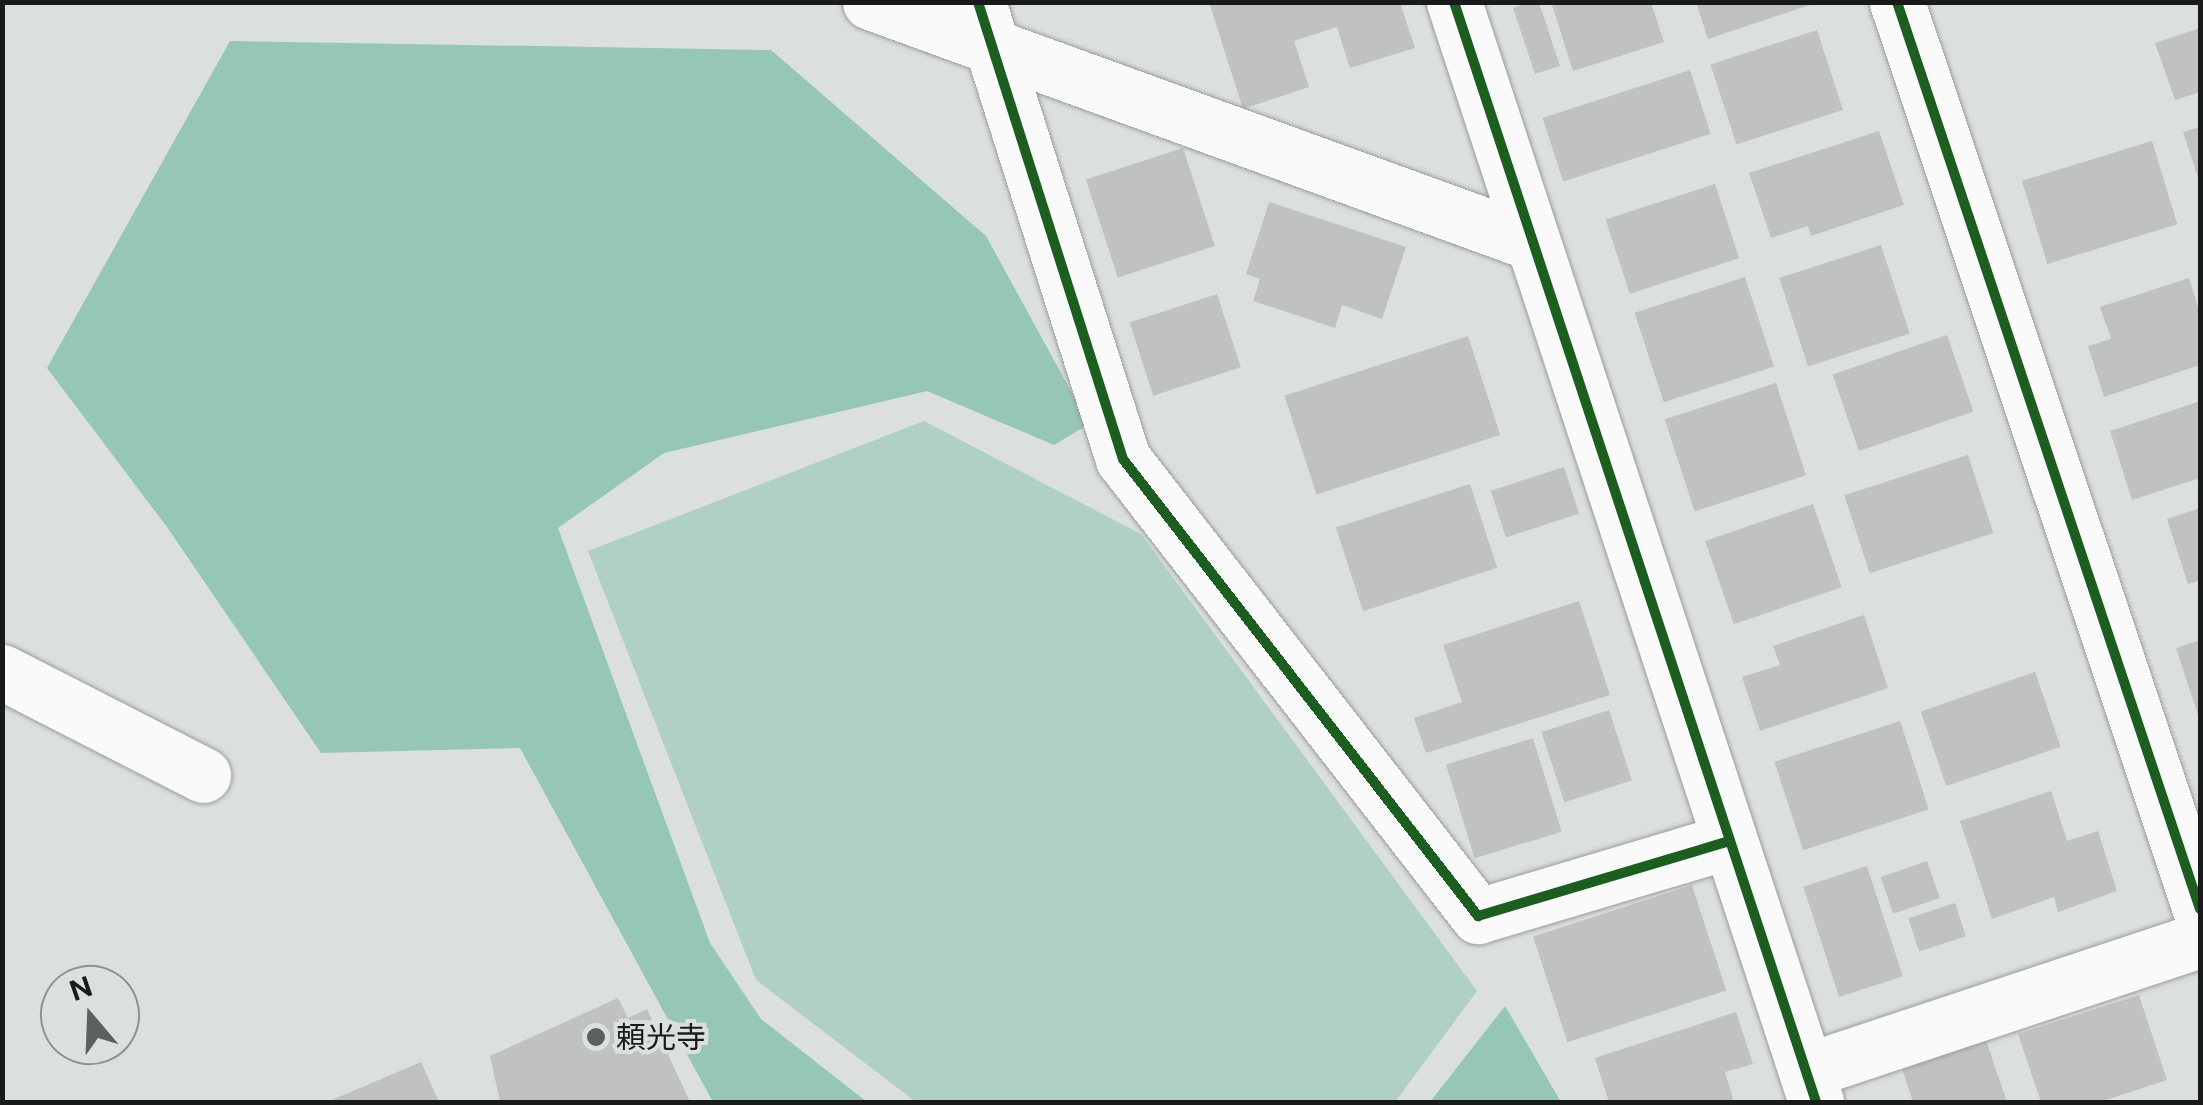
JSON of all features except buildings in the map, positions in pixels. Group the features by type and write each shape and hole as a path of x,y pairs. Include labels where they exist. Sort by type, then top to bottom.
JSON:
{"street":[{"path":"870,2 985,24 1533,244"},
{"path":"1454,2 1811,1087 2200,940"},
{"path":"1897,2 2200,908"},
{"path":"985,24 1122,459 1478,916 1730,841"},
{"path":"2,672 203,775"}],"green space":[{"path":"230,41 771,50 986,236 1089,424 1054,445 927,391 664,453 558,528 710,943 761,1019 867,1102 713,1102 520,748 321,753 167,527 47,368"},
{"path":"924,421 1141,534 1477,991 1395,1102 916,1102 756,980 588,551"},
{"path":"1505,1006 1561,1102 1430,1102"}],"cycle path":[{"path":"978,2 1123,459 1478,916 1729,841"},
{"path":"1454,2 1816,1102"},
{"path":"1897,2 2200,909"}],"place":[{"name":"頼光寺","path":"596,1037"}]}
